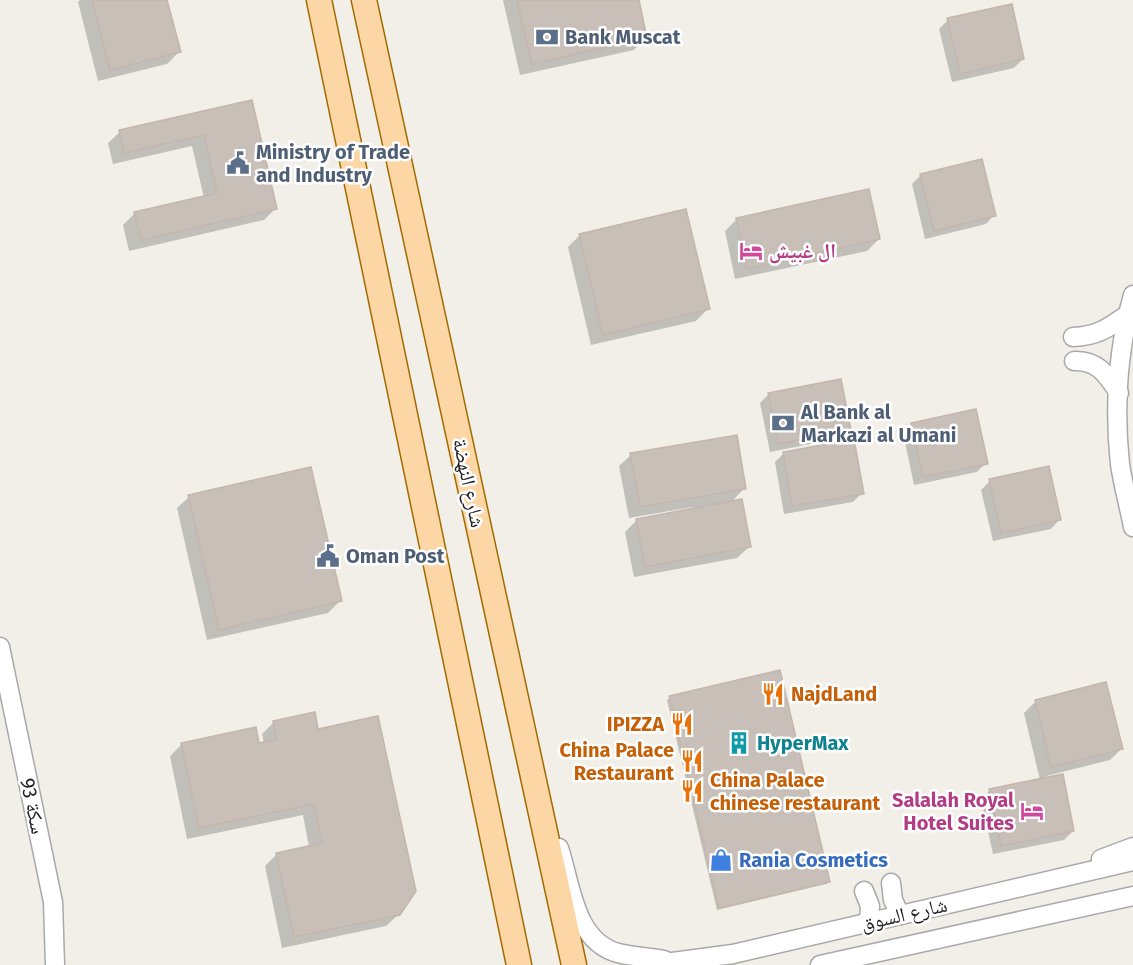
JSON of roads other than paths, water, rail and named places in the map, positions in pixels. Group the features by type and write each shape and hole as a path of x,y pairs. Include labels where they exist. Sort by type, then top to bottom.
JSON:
{"main road":[{"path":"319,0 519,965"},
{"name":"شارع النهضة","path":"364,0 574,965"}],"street":[{"path":"1133,295 1123,334 1118,440 1120,466 1133,527"},
{"path":"1073,337 1090,336 1102,332 1128,314"},
{"path":"1074,361 1083,360 1104,371 1119,393"},
{"name":"سكة 93","path":"0,647 53,902 55,965"},
{"path":"543,822 557,844 578,913 591,936 601,945 616,953 675,962"},
{"path":"1076,874 1095,862 1133,847"},
{"name":"شارع السوق","path":"650,965 733,954 1133,861"},
{"path":"891,883 893,900 900,915"},
{"path":"864,891 870,906 870,922"},
{"name":"شارع السوق","path":"820,965 1133,896"}],"place":[{"name":"Bank Muscat","path":"547,37"},
{"name":"Ministry of Trade and Industry","path":"238,163"},
{"name":"ال غبيش","path":"751,251"},
{"name":"Al Bank al Markazi al Umani","path":"783,423"},
{"name":"Oman Post","path":"328,556"},
{"name":"NajdLand","path":"773,694"},
{"name":"IPIZZA","path":"682,724"},
{"name":"HyperMax","path":"739,743"},
{"name":"China Palace Restaurant","path":"692,761"},
{"name":"China Palace chinese restaurant","path":"692,791"},
{"name":"Salalah Royal Hotel Suites","path":"1032,811"},
{"name":"Rania Cosmetics","path":"721,860"}]}
